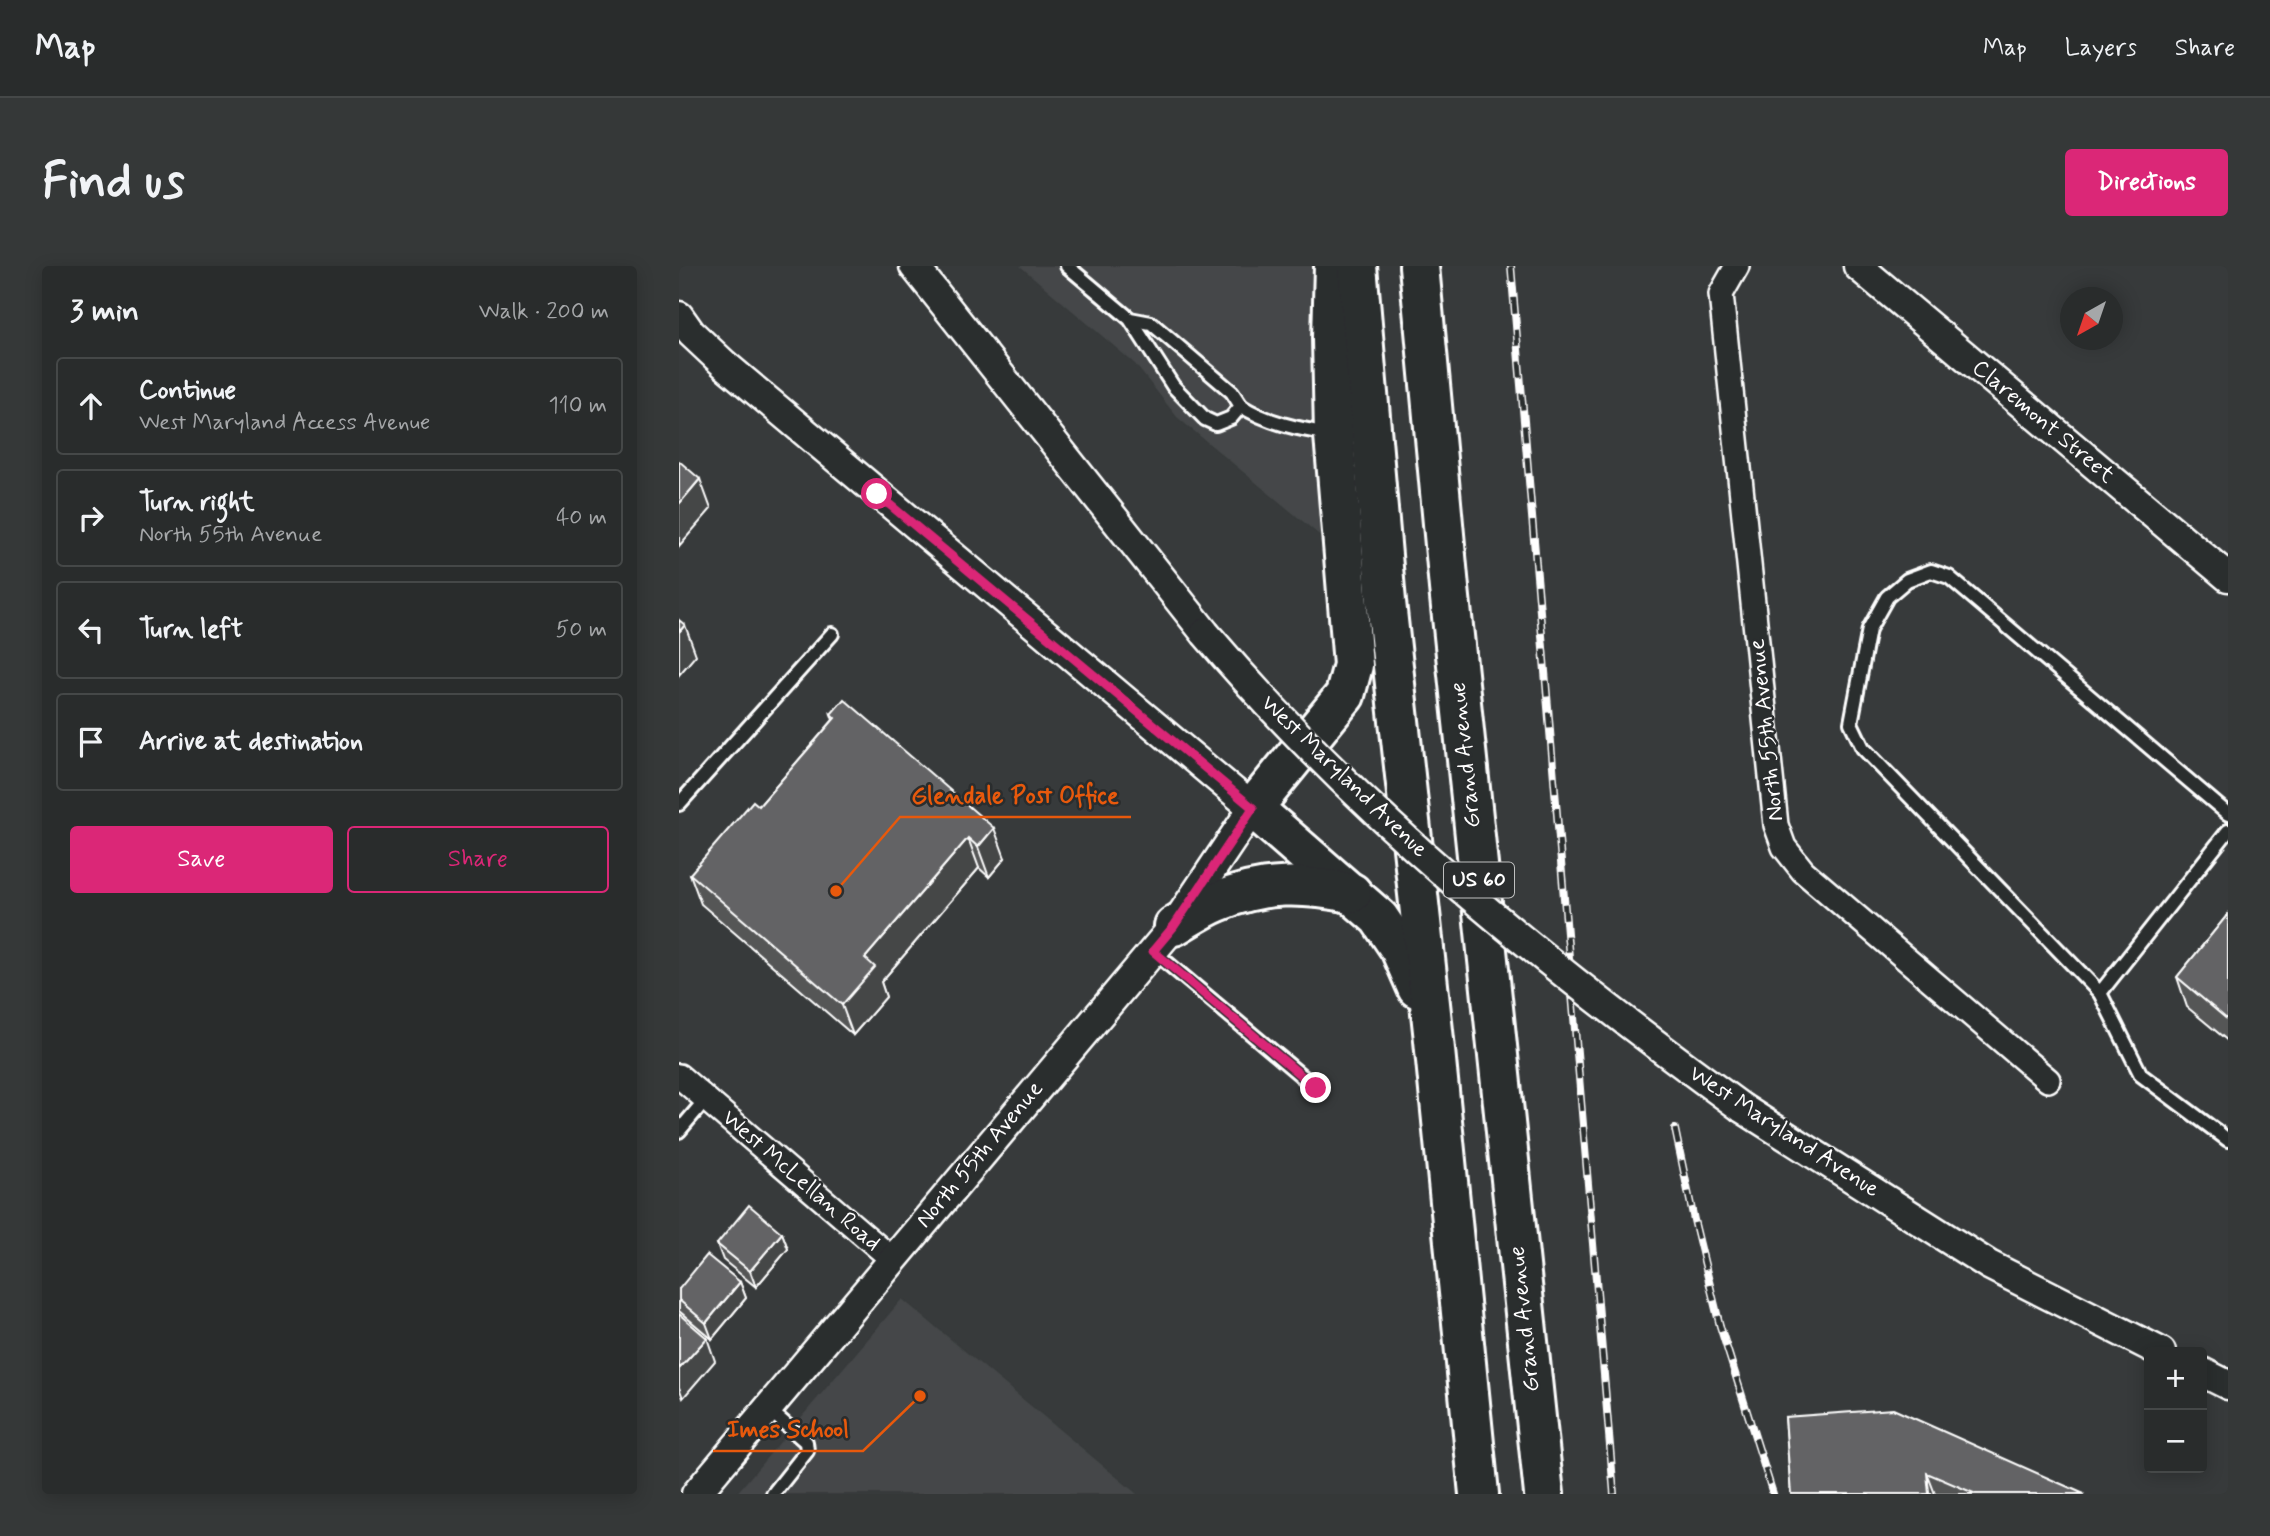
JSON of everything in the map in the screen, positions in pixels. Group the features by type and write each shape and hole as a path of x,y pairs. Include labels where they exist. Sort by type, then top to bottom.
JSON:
{"highway":[{"path":"1334,266 1334,435 1353,665 1351,679 1345,695 1253,808 1379,918 1410,967 1434,1040"},
{"name":"US 60","path":"1357,266 1386,602 1434,1040 1479,1494"},
{"name":"Grand Avenue","path":"1419,266 1450,601 1544,1494"},
{"path":"1163,939 1217,902 1262,888 1313,886 1352,893"}],"street":[{"name":"West Maryland Avenue","path":"914,266 1248,684 1325,762 1455,884 1586,992 1742,1108 1989,1265 2151,1347"},
{"name":"North 55th Avenue","path":"1737,266 1721,294 1776,825 1784,847 1803,871 2048,1080"},
{"name":"Claremont Street","path":"1859,266 2228,577"},
{"path":"679,316 691,333 724,364 1253,808"},
{"name":"North 55th Avenue","path":"696,1494 1163,939 1253,808"},
{"name":"West McLellan Road","path":"679,1076 892,1259"},
{"path":"2207,1374 2228,1385"}],"lane":[{"path":"1067,266 1130,319 1173,386 1205,419 1216,424 1231,418 1241,406"},
{"path":"1130,319 1151,323 1232,392 1241,406 1259,417 1334,435"},
{"path":"2228,814 1949,578 1931,571 1907,580 1887,597 1869,629 1851,723 1863,748 2100,993 2141,1075 2228,1140"},
{"path":"679,804 832,634"},
{"path":"2100,993 2228,831"},
{"path":"1163,939 1316,1088"},
{"path":"679,1131 706,1099"},
{"path":"767,1409 806,1442 807,1451 773,1494"}],"shaded area":[{"path":"1020,266 1317,266 1329,543 1177,417 1135,364"},
{"path":"902,1299 1137,1494 736,1494"}],"building":[{"path":"679,461 700,479 679,504"},
{"path":"679,620 685,625 679,632"},
{"path":"844,699 994,828 978,847 968,838 865,958 875,967 842,1005 690,874 753,801 759,806 835,718 831,714"},
{"path":"2228,914 2228,1020 2177,977"},
{"path":"749,1205 782,1233 750,1271 717,1244"},
{"path":"707,1255 740,1282 706,1323 679,1300 679,1289"},
{"path":"679,1314 707,1338 679,1369"},
{"path":"1893,1409 2084,1494 1976,1494 1927,1473 1929,1494 1791,1494 1785,1417"}],"railway":[{"path":"1511,266 1614,1494"},
{"path":"1675,1129 1720,1326 1773,1494"}],"place":[{"name":"Glendale Post Office","path":"836,891"},
{"name":"Imes School","path":"920,1396"}],"route":[{"path":"877,494 1253,808 1174,926 1153,951 1316,1088"}]}
